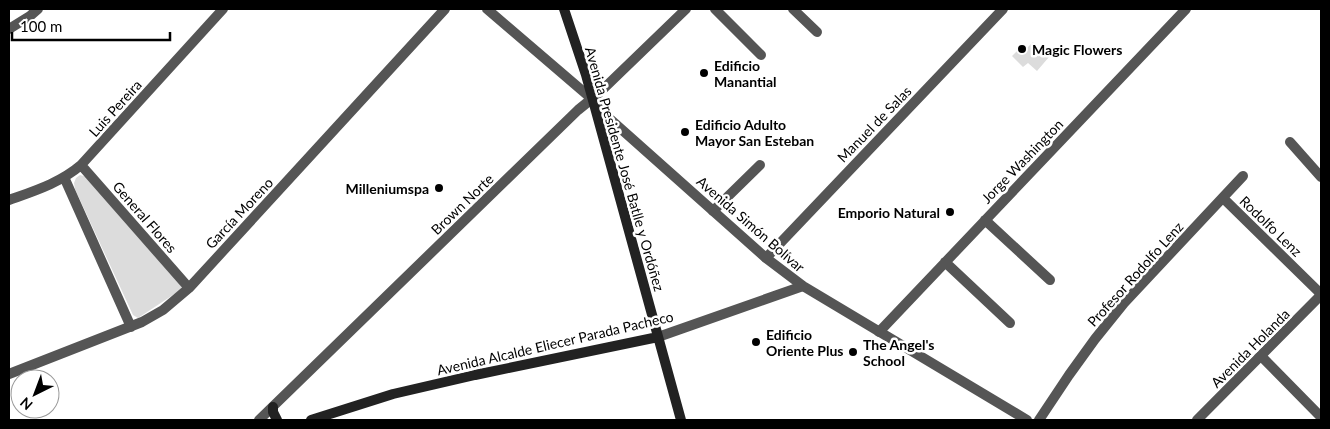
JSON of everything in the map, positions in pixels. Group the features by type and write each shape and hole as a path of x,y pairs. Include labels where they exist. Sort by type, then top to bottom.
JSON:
{"main road":[{"name":"Avenida Presidente José Batlle y Ordóñez","path":"564,9 586,75 681,420"},
{"name":"Avenida Alcalde Eliecer Parada Pacheco","path":"311,420 393,394 474,375 658,337"},
{"path":"273,406 273,412 277,420"}],"street":[{"path":"9,29 38,9"},
{"name":"Luis Pereira","path":"9,200 64,178 81,165 224,9"},
{"name":"García Moreno","path":"9,374 130,327 163,310 189,288 445,9"},
{"name":"Avenida Simón Bolívar","path":"487,9 592,99 603,112 766,258 803,286 1027,420"},
{"name":"Brown Norte","path":"259,420 578,110 592,99 686,9"},
{"path":"715,9 761,55"},
{"path":"793,9 817,32"},
{"name":"Manuel de Salas","path":"766,258 1003,9"},
{"name":"Jorge Washington","path":"878,332 1186,9"},
{"path":"1290,142 1321,177"},
{"name":"General Flores","path":"81,165 189,288"},
{"path":"713,211 760,165"},
{"name":"Profesor Rodolfo Lenz","path":"1039,420 1084,353 1124,303 1243,176"},
{"path":"64,178 130,327"},
{"name":"Rodolfo Lenz","path":"1223,198 1321,294"},
{"path":"985,220 1050,280"},
{"path":"945,262 1010,323"},
{"name":"Avenida Alcalde Eliecer Parada Pacheco","path":"658,337 803,286"},
{"name":"Avenida Holanda","path":"1197,420 1321,294"},
{"path":"1261,356 1321,417"}],"shaded area":[{"path":"1033,42 1049,57 1037,71 1028,63 1023,67 1012,56 1021,47 1025,50"},
{"path":"80,175 87,177 180,284 182,289 138,318 133,315 75,189 74,183"}],"place":[{"name":"Magic Flowers","path":"1022,49"},
{"name":"Edificio Manantial","path":"704,73"},
{"name":"Edificio Adulto Mayor San Esteban","path":"685,132"},
{"name":"Milleniumspa","path":"439,188"},
{"name":"Emporio Natural","path":"950,212"},
{"name":"Edificio Oriente Plus","path":"756,342"},
{"name":"The Angel's School","path":"853,352"}]}
